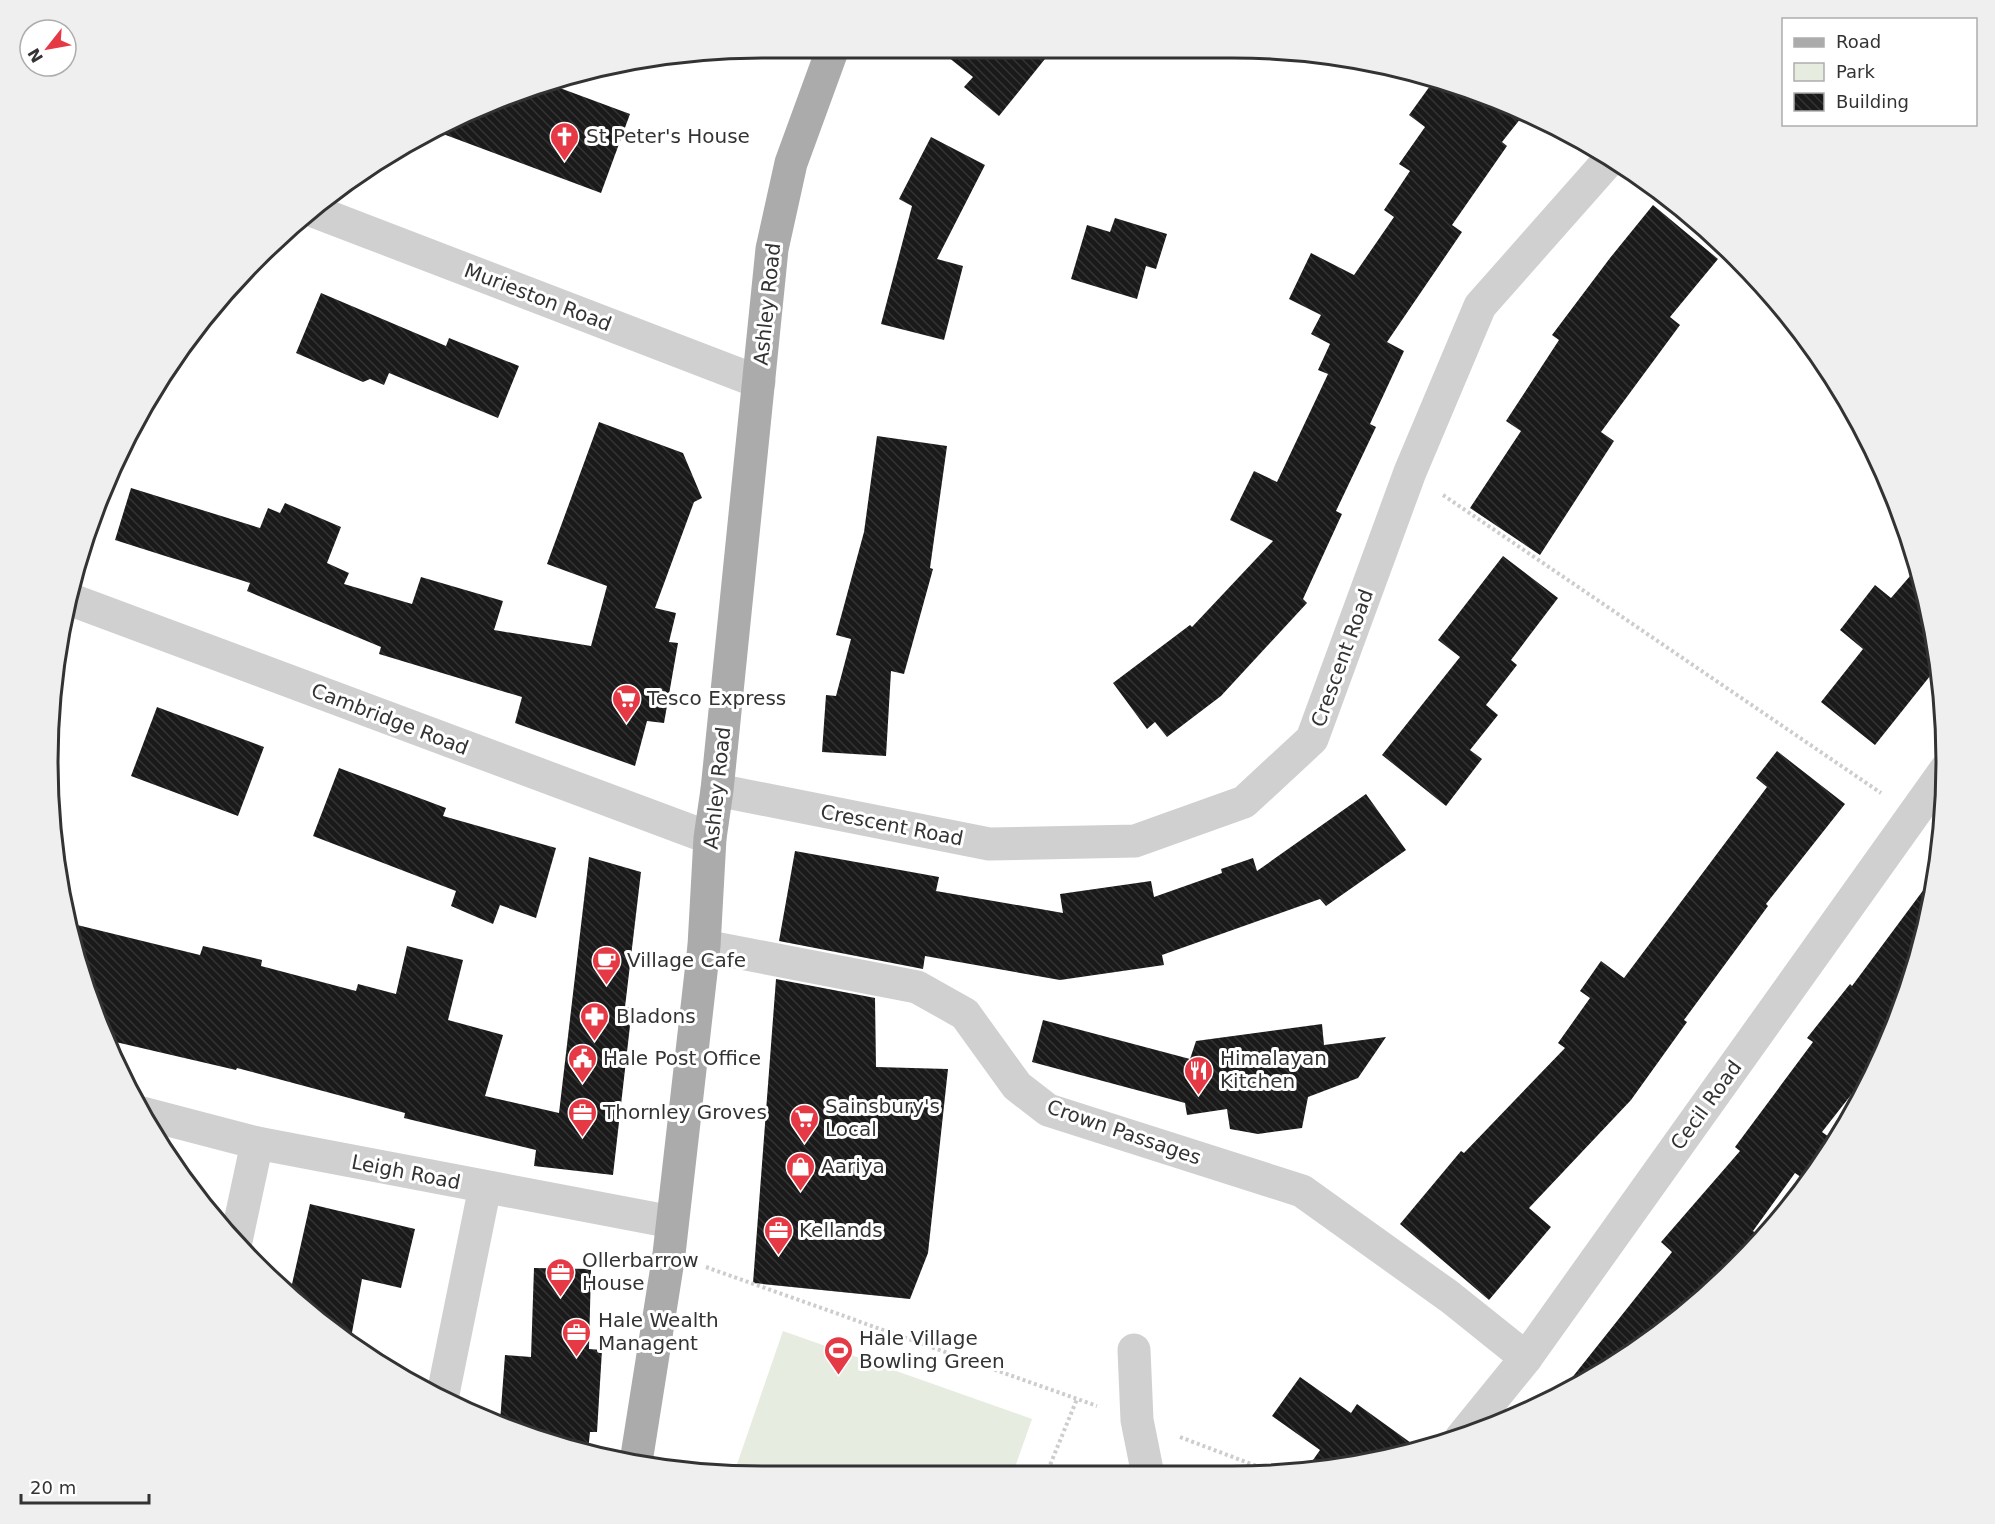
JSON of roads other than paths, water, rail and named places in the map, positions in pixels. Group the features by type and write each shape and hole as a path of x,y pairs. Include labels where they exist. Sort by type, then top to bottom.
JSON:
{"main road":[{"name":"Ashley Road","path":"637,1454 669,1254 704,946 710,838 717,790 771,249 791,163 828,58"}],"street":[{"name":"Crescent Road","path":"717,790 989,844 1135,841 1244,802 1312,739 1410,472 1480,306 1605,165"},
{"name":"Murieston Road","path":"321,214 759,382"},
{"name":"Cambridge Road","path":"77,602 710,838"},
{"name":"Cecil Road","path":"1474,1423 1526,1358 1936,784"},
{"name":"Crown Passages","path":"704,946 916,987 965,1014 1017,1086 1048,1110 1302,1191 1450,1297 1526,1358"},
{"name":"Leigh Road","path":"154,1116 257,1143 672,1222"},
{"path":"238,1231 257,1143"},
{"path":"444,1389 485,1187"},
{"path":"1134,1350 1137,1420 1146,1466"}],"place":[{"name":"St Peter's House","path":"565,162"},
{"name":"Tesco Express","path":"626,724"},
{"name":"Village Cafe","path":"606,986"},
{"name":"Bladons","path":"595,1042"},
{"name":"Hale Post Office","path":"582,1084"},
{"name":"Himalayan Kitchen","path":"1199,1096"},
{"name":"Thornley Groves","path":"582,1138"},
{"name":"Sainsbury's Local","path":"804,1144"},
{"name":"Aariya","path":"800,1192"},
{"name":"Kellands","path":"778,1256"},
{"name":"Ollerbarrow House","path":"561,1298"},
{"name":"Hale Wealth Managent","path":"577,1358"},
{"name":"Hale Village Bowling Green","path":"838,1376"}]}
